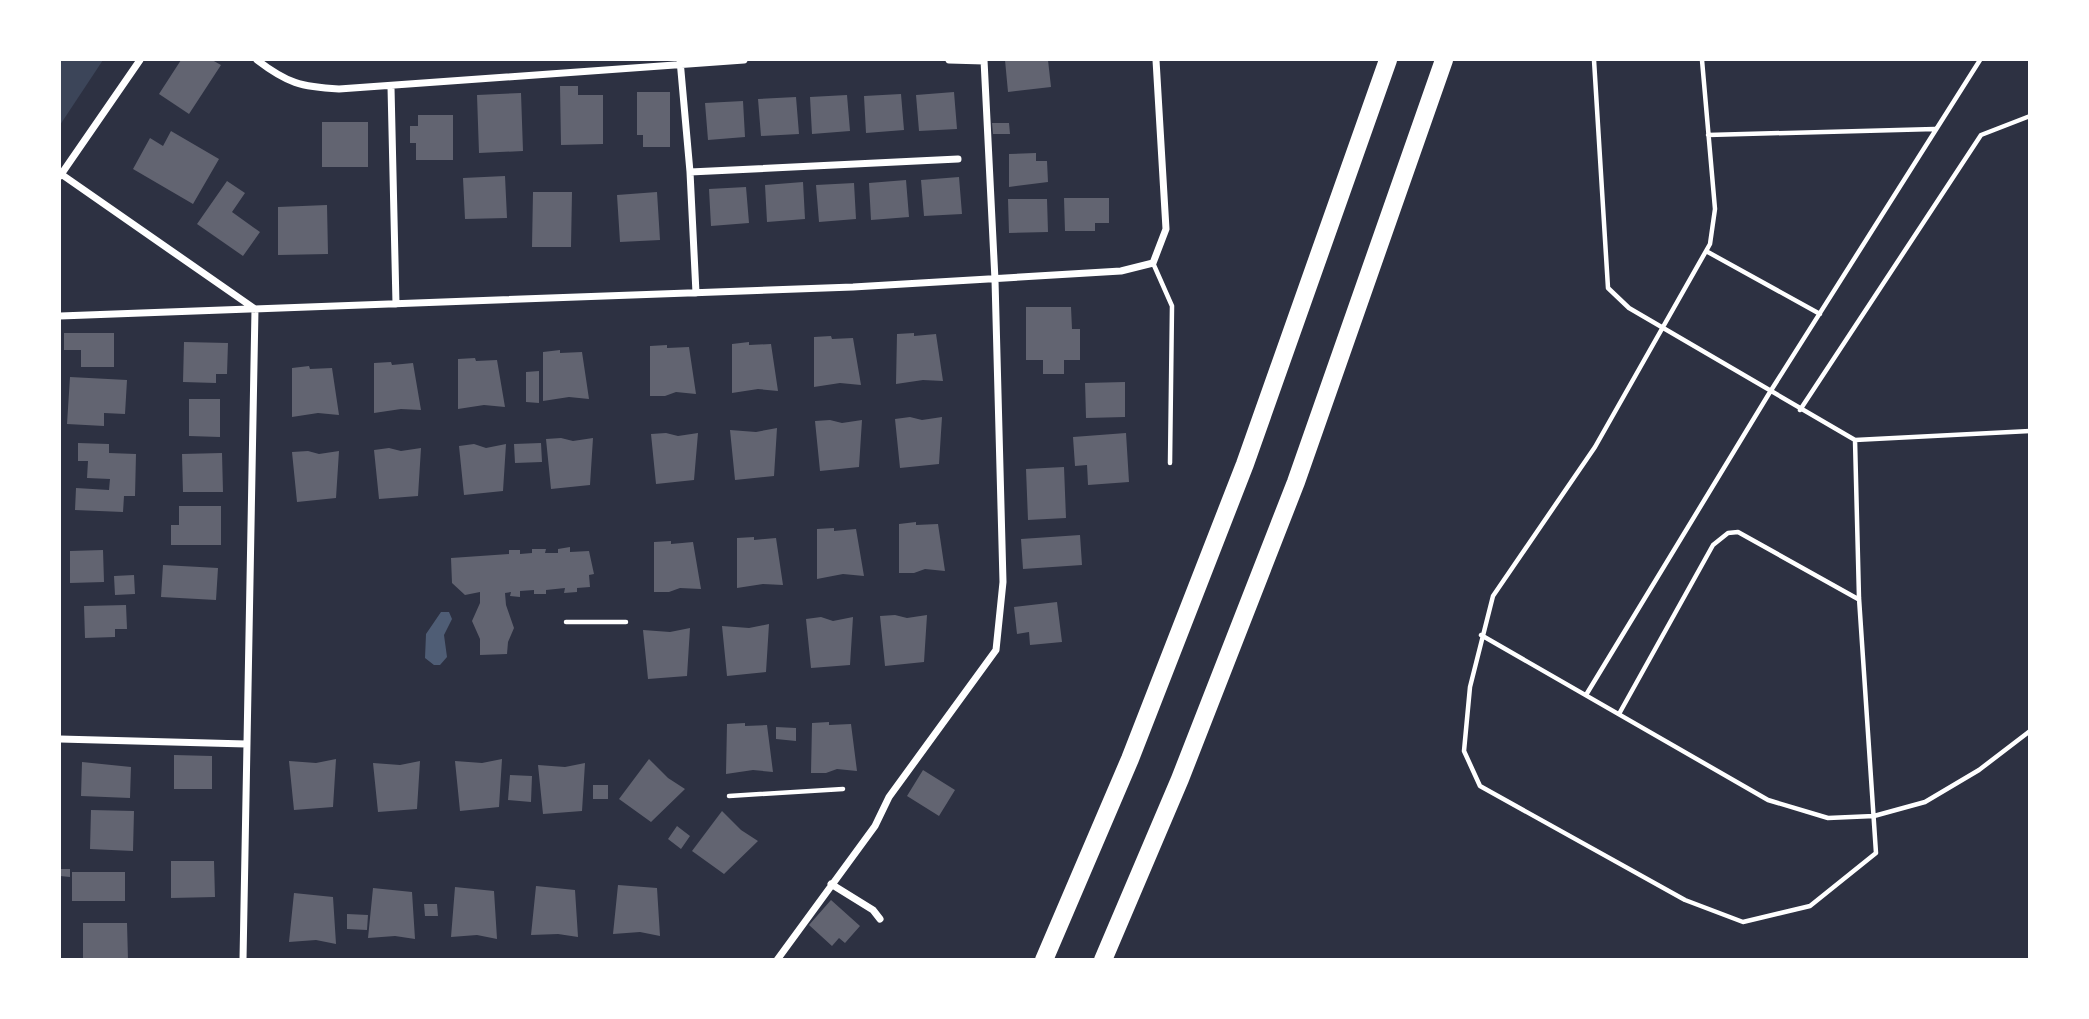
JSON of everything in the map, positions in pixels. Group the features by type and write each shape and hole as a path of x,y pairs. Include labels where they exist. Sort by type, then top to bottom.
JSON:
{"highway":[{"path":"1044,960 1130,759 1245,464 1388,60"},
{"path":"1104,960 1180,779 1296,482 1444,60"}],"street":[{"path":"140,60 60,175 255,309"},
{"path":"257,60 280,78 302,87 391,87 680,62 744,60"},
{"path":"777,960 875,826 889,797 996,650 1003,582 995,280 984,60 949,60"},
{"path":"60,316 696,293 995,280 1121,271 1153,262 1166,229 1156,60"},
{"path":"680,62 690,173 696,293"},
{"path":"391,87 396,304"},
{"path":"690,173 958,159"},
{"path":"243,960 255,309"},
{"path":"60,739 247,744"},
{"path":"831,884 873,910 880,919"}],"lane":[{"path":"1594,60 1608,288 1629,308 1770,393 1855,440 2029,430"},
{"path":"1702,60 1715,209 1706,251 1595,447 1493,596 1470,687 1464,751 1480,786 1685,900 1743,922 1810,906 1875,853 1859,600 1855,440"},
{"path":"1586,695 1770,393 1980,60"},
{"path":"1800,410 1981,135 2029,116"},
{"path":"1708,135 1936,129"},
{"path":"1706,251 1820,314"},
{"path":"1153,262 1172,306 1170,463"},
{"path":"1619,714 1713,545 1728,533 1738,531 1859,600"},
{"path":"566,622 626,622"},
{"path":"1481,635 1768,800 1828,818 1874,816 1925,802 1979,770 2029,731"},
{"path":"729,796 843,789"}],"shaded area":[{"path":"60,60 103,60 60,125"},
{"path":"441,612 449,612 452,619 444,635 447,657 440,665 434,665 425,658 426,634"}],"building":[{"path":"181,60 212,60 221,65 189,114 159,94"},
{"path":"1005,60 1048,60 1051,87 1008,92"},
{"path":"560,86 578,86 578,95 603,95 603,144 561,145"},
{"path":"637,92 670,92 670,147 643,147 643,135 637,135"},
{"path":"954,92 957,129 919,131 916,95"},
{"path":"521,93 523,151 479,153 477,95"},
{"path":"901,94 904,130 866,133 864,96"},
{"path":"847,95 850,131 812,134 810,97"},
{"path":"796,97 799,134 761,136 758,99"},
{"path":"743,101 745,137 708,140 705,103"},
{"path":"418,115 453,115 453,160 416,160 416,143 410,143 410,126 418,126"},
{"path":"322,122 368,122 368,167 322,167"},
{"path":"992,123 1009,123 1010,134 993,134"},
{"path":"171,131 219,159 193,204 133,169 150,138 163,146"},
{"path":"1036,153 1036,161 1047,161 1048,182 1009,187 1009,154"},
{"path":"505,176 507,218 465,219 463,178"},
{"path":"959,177 962,214 924,216 921,180"},
{"path":"906,180 909,217 871,220 869,183"},
{"path":"227,181 245,193 232,212 260,232 243,256 197,224"},
{"path":"803,182 805,219 767,222 765,185"},
{"path":"854,183 856,219 819,222 816,185"},
{"path":"746,187 749,223 711,226 709,189"},
{"path":"533,192 572,192 571,247 532,247"},
{"path":"657,192 660,240 620,242 617,195"},
{"path":"1064,198 1109,198 1109,223 1095,223 1095,231 1065,231"},
{"path":"1008,199 1047,199 1048,232 1009,233"},
{"path":"327,205 328,254 278,255 278,207"},
{"path":"1026,307 1071,307 1072,329 1080,329 1080,360 1064,360 1064,374 1043,374 1043,360 1026,360"},
{"path":"64,333 114,333 114,367 81,367 81,350 64,350"},
{"path":"914,333 914,336 936,334 943,381 923,380 896,384 897,334"},
{"path":"831,336 832,339 853,338 861,385 840,383 814,387 814,337"},
{"path":"184,342 228,343 227,374 216,374 216,383 183,382"},
{"path":"749,342 749,345 771,344 778,391 758,389 732,393 732,344"},
{"path":"667,345 667,348 689,347 696,394 676,392 665,396 650,396 650,346"},
{"path":"560,350 560,353 582,352 589,399 569,397 543,401 543,352"},
{"path":"475,358 476,361 497,360 505,407 484,405 458,409 458,359"},
{"path":"391,362 392,365 413,363 421,410 401,409 374,413 374,363"},
{"path":"309,366 310,369 332,368 339,415 318,413 292,417 292,368"},
{"path":"539,371 539,403 526,402 526,372"},
{"path":"70,377 127,380 125,414 104,413 104,426 67,424"},
{"path":"1125,382 1125,417 1086,418 1085,383"},
{"path":"189,399 220,399 220,437 189,436"},
{"path":"910,417 922,420 942,417 939,464 900,468 895,419"},
{"path":"830,420 842,423 862,420 859,467 820,471 815,421"},
{"path":"777,428 774,476 735,480 730,430 756,432"},
{"path":"666,433 678,436 698,433 694,480 656,484 651,434"},
{"path":"1126,433 1129,482 1088,485 1087,465 1075,466 1073,437"},
{"path":"561,438 573,441 593,438 590,485 551,489 546,439"},
{"path":"78,443 109,444 109,453 136,454 135,496 124,496 123,512 75,510 76,488 109,490 110,479 87,478 88,461 78,461"},
{"path":"541,443 542,462 515,463 514,444"},
{"path":"474,444 486,448 506,444 503,491 464,495 459,446"},
{"path":"389,448 401,451 421,448 418,496 379,499 374,450"},
{"path":"308,451 319,454 339,451 336,498 297,502 292,452"},
{"path":"222,453 223,492 183,492 182,454"},
{"path":"1064,467 1066,518 1028,520 1026,469"},
{"path":"179,506 221,506 221,545 171,545 171,525 179,525"},
{"path":"916,522 916,525 938,524 945,571 925,569 914,573 899,573 899,524"},
{"path":"834,528 834,531 856,529 864,576 843,574 817,579 817,529"},
{"path":"1080,535 1082,565 1023,569 1021,539"},
{"path":"754,537 754,540 776,538 783,585 763,584 737,588 737,538"},
{"path":"671,541 671,544 693,542 701,589 680,588 669,592 654,592 654,542"},
{"path":"570,547 570,552 589,551 594,574 589,575 590,587 564,593 565,588 546,590 546,594 534,594 534,590 520,591 520,597 510,596 511,592 505,593 514,628 508,642 507,654 480,655 480,639 472,621 480,603 480,592 465,595 452,583 451,558 509,554 509,550 520,550 520,554 532,553 532,549 546,549 545,553 558,553 558,549"},
{"path":"103,550 104,582 70,583 70,551"},
{"path":"163,565 218,568 216,600 161,597"},
{"path":"134,575 135,594 115,595 114,576"},
{"path":"1057,602 1062,642 1030,645 1029,632 1017,634 1014,607"},
{"path":"126,605 127,629 115,629 115,637 85,638 84,606"},
{"path":"895,615 907,618 927,615 924,662 885,666 880,616"},
{"path":"821,617 833,621 853,617 850,665 811,668 806,619"},
{"path":"769,624 766,672 727,676 722,626 749,628"},
{"path":"690,628 687,676 648,679 643,630 670,632"},
{"path":"829,722 829,725 851,724 857,771 837,769 826,773 811,773 812,723"},
{"path":"745,723 745,726 767,725 773,772 753,770 726,774 727,724"},
{"path":"776,727 796,728 796,741 776,739"},
{"path":"174,755 212,756 212,789 174,789"},
{"path":"336,759 333,807 294,810 289,761 316,763"},
{"path":"502,759 499,807 460,811 455,761 482,763"},
{"path":"649,759 668,778 685,789 651,822 619,799"},
{"path":"420,761 417,809 378,812 373,763 400,765"},
{"path":"82,762 131,767 130,798 81,796"},
{"path":"585,763 582,811 543,814 538,765 565,767"},
{"path":"923,770 955,790 939,816 907,796"},
{"path":"510,775 532,776 531,802 508,800"},
{"path":"593,785 608,785 608,799 593,799"},
{"path":"91,810 134,811 133,851 90,849"},
{"path":"722,811 741,830 758,841 724,874 692,851"},
{"path":"677,826 690,836 681,849 668,839"},
{"path":"171,861 214,861 215,897 171,898"},
{"path":"60,869 70,869 70,877 60,876"},
{"path":"72,872 125,872 125,901 72,901"},
{"path":"618,885 657,888 660,936 640,932 613,934"},
{"path":"536,886 575,890 578,937 558,934 531,935"},
{"path":"455,887 494,891 497,939 477,935 451,937"},
{"path":"373,888 412,892 415,939 395,936 368,938"},
{"path":"294,893 333,897 336,944 316,940 289,942"},
{"path":"831,900 860,926 845,943 839,938 832,946 809,925"},
{"path":"424,904 437,904 438,916 425,916"},
{"path":"347,914 368,915 367,930 347,929"},
{"path":"83,923 127,923 128,960 83,960"}]}
